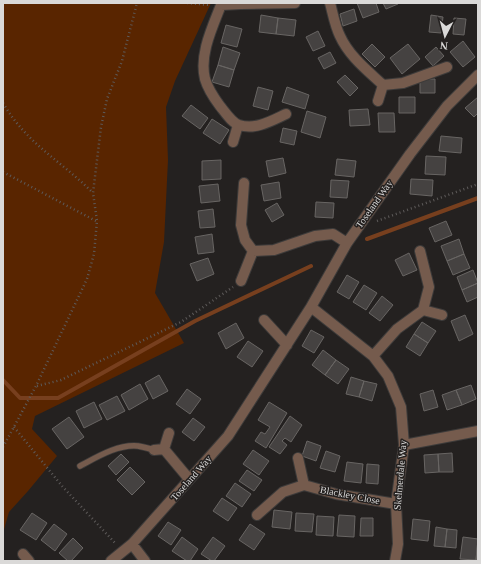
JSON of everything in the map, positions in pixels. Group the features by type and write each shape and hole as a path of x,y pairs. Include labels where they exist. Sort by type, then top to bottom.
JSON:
{"street":[{"path":"286,114 258,126 238,125 227,116 212,94 205,79 204,62 206,47 221,4 295,3"},
{"path":"330,3 339,36 348,50 383,85 403,83 447,67"},
{"name":"Toseland Way","path":"111,561 132,544 228,436 311,307 357,228 446,106 478,75"},
{"path":"378,101 383,85"},
{"path":"233,142 238,125"},
{"path":"244,183 241,225 245,240 253,251"},
{"path":"253,251 274,250 315,236 327,234 333,234 347,243"},
{"path":"241,281 253,251"},
{"path":"372,356 397,329 423,310 429,287 420,251"},
{"name":"Skelmerdale Way","path":"311,307 372,356 388,376 401,407 404,445 396,504 398,544 395,561"},
{"path":"423,310 442,315"},
{"path":"264,320 287,345"},
{"path":"404,445 478,432"},
{"path":"169,433 159,449 189,479"},
{"path":"257,515 283,492 304,485 298,458"},
{"name":"Blackley Close","path":"304,485 336,494 396,504"},
{"path":"132,544 145,561"}],"lane":[{"path":"80,466 98,456 120,448 136,446 159,449"}],"path":[{"path":"3,447 36,386 87,279 94,254 97,221 93,193 100,127 106,99 122,61 137,3"},
{"path":"187,3 221,4"},
{"path":"3,103 12,119 35,143 93,193"},
{"path":"3,172 97,221"},
{"path":"357,228 478,184"},
{"path":"36,386 62,380 181,322 241,281"},
{"path":"14,427 62,486 122,552"}],"shaded area":[{"path":"3,3 211,3 175,81 166,107 168,160 164,242 155,293 184,343 35,416 32,429 57,456 9,512 3,533"},
{"path":"3,533 4,561 3,561"}],"building":[{"path":"357,3 376,3 379,12 363,18"},
{"path":"383,3 398,3 398,4 386,9"},
{"path":"354,9 357,21 343,26 340,14"},
{"path":"261,15 278,18 276,34 259,32"},
{"path":"431,15 443,17 441,33 429,32"},
{"path":"278,18 296,20 294,36 276,34"},
{"path":"454,18 466,19 464,35 453,34"},
{"path":"226,25 242,29 237,47 221,43"},
{"path":"318,31 325,46 313,51 306,37"},
{"path":"463,41 475,57 463,67 450,52"},
{"path":"372,44 385,57 375,67 362,54"},
{"path":"408,44 420,59 402,74 390,58"},
{"path":"223,47 240,53 234,70 218,65"},
{"path":"436,47 444,56 433,66 425,57"},
{"path":"330,52 336,63 324,69 318,58"},
{"path":"218,65 234,70 229,87 212,82"},
{"path":"345,75 358,88 350,96 337,82"},
{"path":"420,79 435,79 435,93 420,93"},
{"path":"258,87 273,91 268,110 253,106"},
{"path":"287,87 309,95 305,109 282,102"},
{"path":"399,97 415,97 415,113 399,113"},
{"path":"478,97 478,113 474,117 465,108"},
{"path":"191,105 208,118 200,129 182,116"},
{"path":"368,109 370,125 350,126 349,110"},
{"path":"307,111 326,117 320,138 301,132"},
{"path":"378,113 394,113 395,132 379,132"},
{"path":"212,119 229,130 220,144 203,133"},
{"path":"283,128 297,131 294,145 280,142"},
{"path":"441,136 462,138 461,153 439,151"},
{"path":"426,156 446,157 445,175 425,174"},
{"path":"283,158 286,173 269,177 266,161"},
{"path":"337,159 356,161 354,177 335,175"},
{"path":"221,160 221,179 202,180 202,161"},
{"path":"411,179 433,180 432,196 410,194"},
{"path":"331,180 349,181 347,198 330,197"},
{"path":"279,182 281,198 264,201 261,185"},
{"path":"218,184 220,201 201,203 199,186"},
{"path":"316,202 334,203 333,218 315,217"},
{"path":"277,203 284,215 272,222 265,210"},
{"path":"213,209 215,227 200,228 198,211"},
{"path":"446,221 452,235 435,242 429,228"},
{"path":"212,234 214,252 198,254 195,237"},
{"path":"459,239 464,254 447,261 441,246"},
{"path":"409,253 417,270 403,276 395,260"},
{"path":"464,254 470,268 453,275 447,261"},
{"path":"208,258 214,274 197,281 190,264"},
{"path":"473,270 478,283 462,290 457,277"},
{"path":"347,275 359,282 349,299 337,292"},
{"path":"478,283 478,297 467,302 462,290"},
{"path":"364,285 377,293 366,310 353,302"},
{"path":"382,296 393,305 380,321 369,313"},
{"path":"465,315 473,334 459,341 451,321"},
{"path":"422,322 436,331 428,343 414,334"},
{"path":"236,323 244,338 226,349 218,333"},
{"path":"311,330 324,337 314,353 302,346"},
{"path":"414,334 428,343 420,356 406,347"},
{"path":"248,341 263,351 252,367 237,357"},
{"path":"323,350 336,360 325,375 312,365"},
{"path":"336,360 349,369 338,384 325,375"},
{"path":"159,375 168,391 153,399 145,383"},
{"path":"351,377 364,381 359,397 346,394"},
{"path":"364,381 377,384 372,401 359,397"},
{"path":"140,384 148,399 129,410 121,395"},
{"path":"471,385 476,399 462,405 456,390"},
{"path":"187,389 201,399 190,414 176,404"},
{"path":"433,390 438,407 424,411 420,394"},
{"path":"456,390 462,405 447,410 442,395"},
{"path":"117,396 125,411 107,420 99,405"},
{"path":"94,402 102,419 84,428 76,411"},
{"path":"269,402 287,413 266,448 255,441 261,432 265,434 270,427 258,420"},
{"path":"290,416 302,425 291,442 285,438 282,441 287,445 280,454 269,447"},
{"path":"69,417 84,437 67,449 52,429"},
{"path":"193,418 205,427 194,441 182,432"},
{"path":"307,441 321,446 316,461 302,456"},
{"path":"253,450 269,461 259,475 243,464"},
{"path":"326,451 340,456 335,472 320,468"},
{"path":"452,453 453,472 439,472 438,454"},
{"path":"121,454 129,462 116,475 108,466"},
{"path":"438,454 439,472 425,473 424,455"},
{"path":"347,462 363,464 361,483 344,481"},
{"path":"367,464 379,465 378,484 366,483"},
{"path":"130,467 145,482 132,495 117,480"},
{"path":"247,470 262,480 254,491 239,481"},
{"path":"235,483 251,494 242,507 226,496"},
{"path":"222,498 237,508 228,521 213,511"},
{"path":"274,510 292,512 290,529 272,527"},
{"path":"32,513 47,523 36,540 20,530"},
{"path":"296,513 314,514 312,532 295,531"},
{"path":"339,515 355,516 354,537 337,536"},
{"path":"317,516 334,517 333,536 316,535"},
{"path":"361,518 373,518 373,536 360,536"},
{"path":"413,519 430,521 428,541 411,539"},
{"path":"168,522 181,530 171,545 158,536"},
{"path":"54,524 67,534 55,551 41,540"},
{"path":"250,524 265,534 254,550 239,540"},
{"path":"436,527 447,529 445,547 434,546"},
{"path":"447,529 457,530 456,548 445,547"},
{"path":"182,537 198,549 190,561 187,561 172,551"},
{"path":"213,537 225,546 214,561 212,561 201,554"},
{"path":"463,537 478,539 476,560 460,559"},
{"path":"73,538 83,548 71,561 68,561 59,553"},
{"path":"478,539 478,560 476,560"}],"waterway":[{"path":"367,239 478,198"},
{"path":"3,380 20,398 58,398 195,321 311,266"}]}
